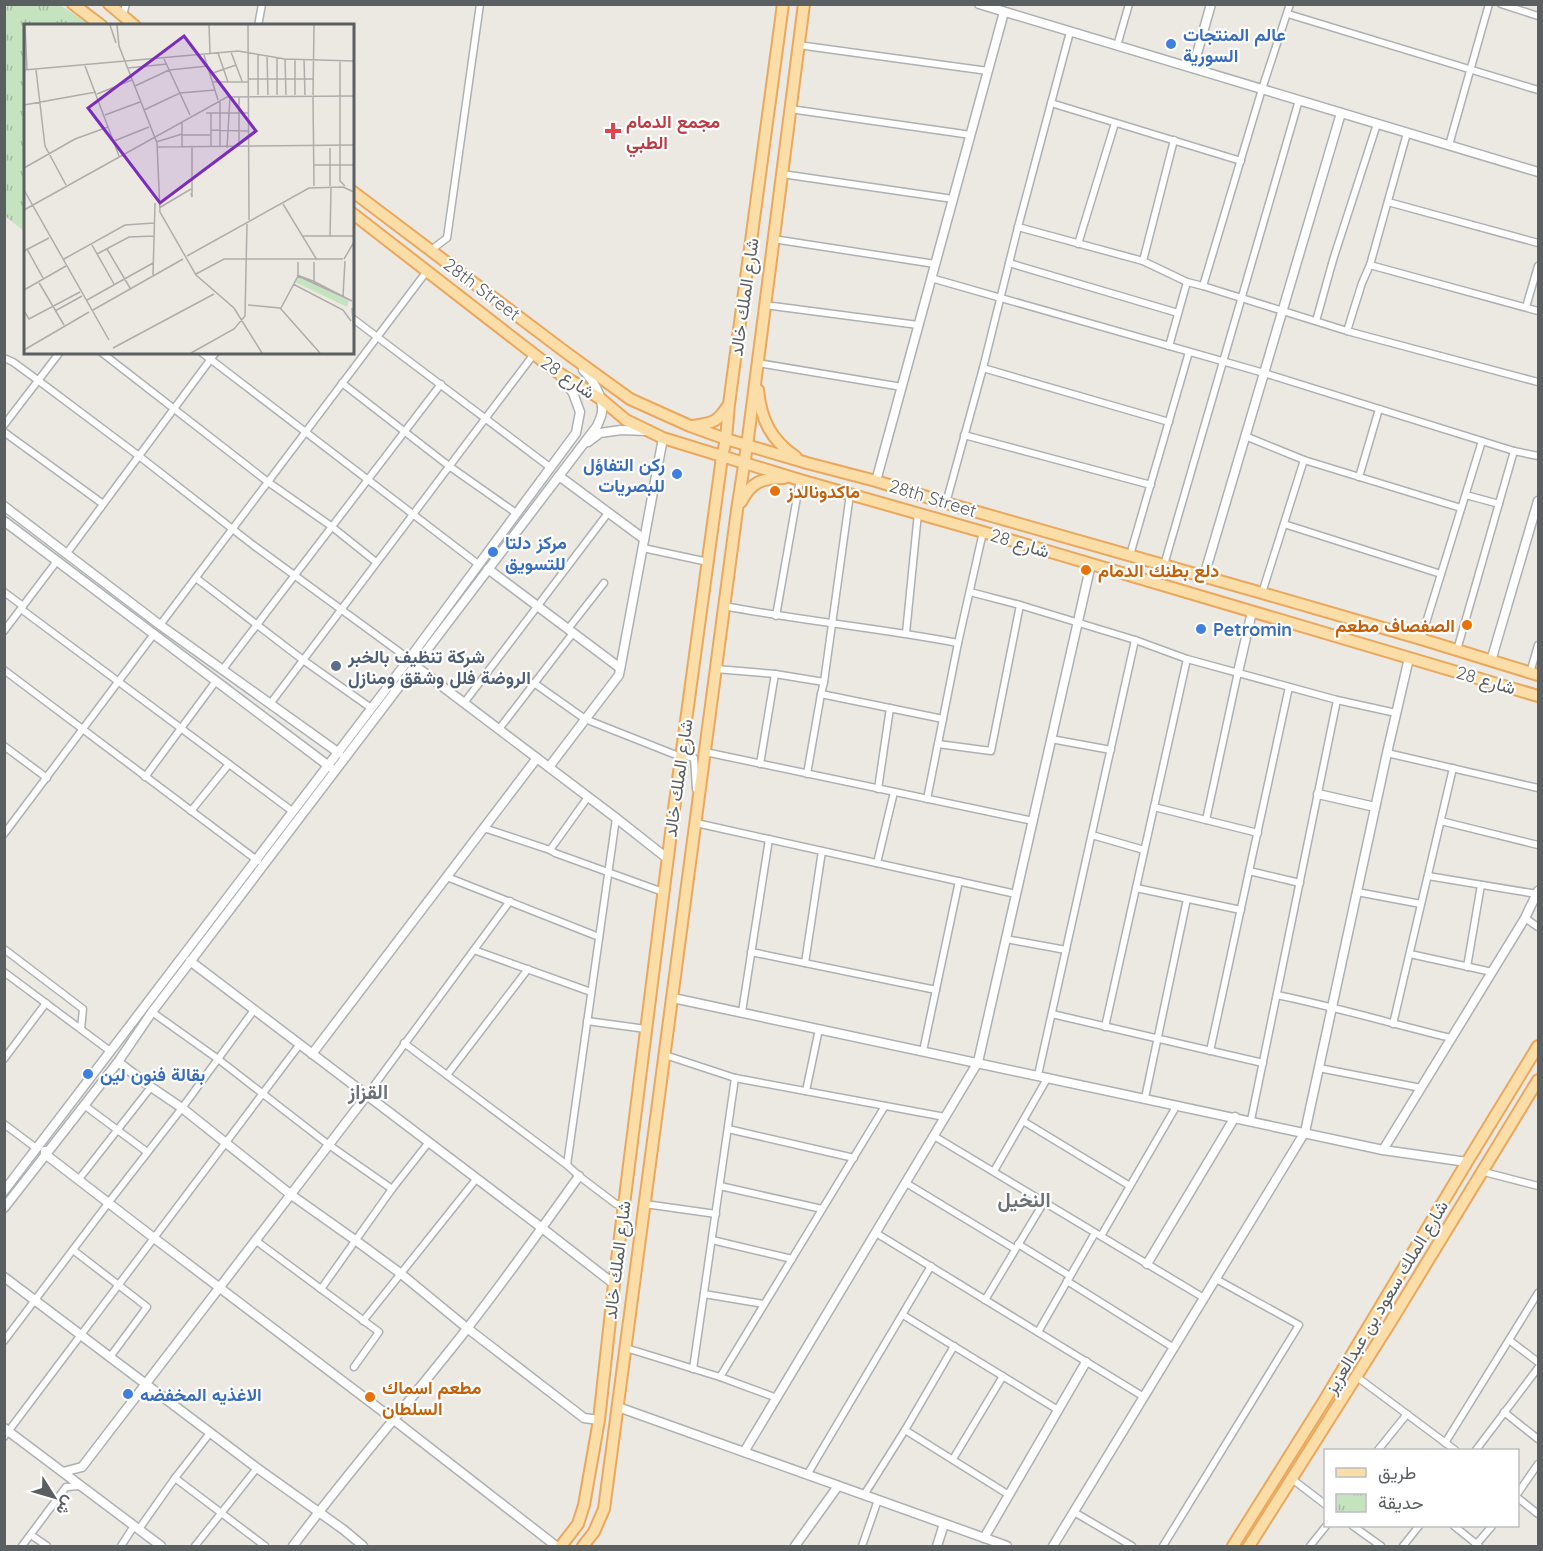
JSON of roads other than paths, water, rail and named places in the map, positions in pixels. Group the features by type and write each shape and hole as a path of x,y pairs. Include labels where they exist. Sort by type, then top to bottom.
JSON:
{"main road":[{"path":"73,4 99,24"},
{"path":"109,4 124,10 134,24"},
{"name":"شارع الملك خالد","path":"561,1546 578,1524 585,1505 599,1420 663,892 783,4"},
{"name":"شارع الملك خالد","path":"583,1546 594,1532 604,1509 804,4"},
{"name":"28th Street","path":"354,193 630,399 690,426 747,446 1262,592 1534,674"},
{"name":"شارع 28","path":"354,215 557,372 601,399 626,420 663,438 1539,696"},
{"path":"756,376 764,420 768,428 785,450 807,463"},
{"path":"690,426 712,423 721,418 729,404"},
{"path":"699,449 713,460 718,468 719,480"},
{"path":"737,510 746,493 756,482 773,478 797,479"},
{"name":"شارع الملك سعود بن عبدالعزيز","path":"1233,1546 1324,1401 1539,1046"},
{"name":"شارع الملك سعود بن عبدالعزيز","path":"1249,1546 1357,1377 1539,1080"}],"street":[{"path":"258,24 262,4"},
{"path":"430,250 447,238 480,4"},
{"path":"979,4 1539,172"},
{"path":"1117,46 1129,4"},
{"path":"1193,69 1211,4"},
{"path":"1203,286 1290,4"},
{"path":"1449,145 1489,4"},
{"path":"1501,4 1539,16"},
{"path":"876,481 1004,12"},
{"path":"1288,14 1539,90"},
{"path":"946,503 1070,32"},
{"path":"798,45 988,71"},
{"path":"1164,565 1299,100"},
{"path":"1051,103 1240,161"},
{"path":"790,109 970,135"},
{"path":"1204,576 1341,113"},
{"path":"1078,244 1115,123"},
{"path":"1316,321 1333,260 1377,124"},
{"path":"1347,331 1370,265 1407,133"},
{"path":"1143,261 1174,141"},
{"path":"782,174 953,199"},
{"path":"1388,201 1539,243"},
{"path":"1018,227 1143,261 1187,282 1282,312 1539,382"},
{"path":"773,239 935,264"},
{"path":"1010,263 1178,314"},
{"path":"1370,265 1539,311"},
{"path":"1526,307 1539,266"},
{"path":"160,625 427,271"},
{"path":"931,278 1264,373 1514,451 1539,456"},
{"path":"1169,346 1187,282"},
{"path":"765,305 918,325"},
{"path":"354,320 551,468"},
{"path":"1130,555 1189,352"},
{"path":"4,425 59,354"},
{"path":"104,354 268,482 332,526 376,562"},
{"path":"204,354 478,564"},
{"path":"67,553 215,354"},
{"path":"270,704 534,354"},
{"path":"341,754 371,708 488,569 597,426 602,414 601,399 591,377 568,354"},
{"path":"4,358 13,362 139,456 668,859"},
{"path":"758,363 902,387"},
{"path":"983,368 1169,422"},
{"path":"4,1191 411,662 478,564 576,433 580,412 573,393 557,372"},
{"path":"342,383 449,466 516,513"},
{"path":"223,669 441,384"},
{"path":"1359,477 1379,409"},
{"path":"580,447 600,433 621,430 647,431"},
{"path":"4,432 103,504"},
{"path":"964,435 1150,485"},
{"path":"1245,436 1304,460 1461,508"},
{"path":"549,767 619,675 663,438"},
{"path":"1420,639 1482,441"},
{"path":"1457,650 1514,451"},
{"path":"1262,592 1304,460"},
{"path":"559,476 644,544 708,562"},
{"path":"776,616 797,479"},
{"path":"807,774 824,682 850,494"},
{"path":"1466,495 1499,504"},
{"path":"1491,661 1539,501"},
{"path":"4,506 160,625 341,754"},
{"path":"464,703 608,513"},
{"path":"906,633 918,513"},
{"path":"4,521 330,768"},
{"path":"1284,524 1441,574"},
{"path":"927,799 983,532"},
{"path":"4,631 57,561"},
{"path":"744,1452 978,1062 1091,564"},
{"path":"488,569 620,668"},
{"path":"196,578 303,660 371,708"},
{"path":"499,729 604,583"},
{"path":"4,592 119,682 292,811"},
{"path":"970,592 1020,605 1187,658 1289,687 1396,713"},
{"path":"938,744 991,751 1020,605"},
{"path":"724,606 776,616 906,633 958,644"},
{"path":"1206,820 1252,612"},
{"path":"4,834 7,825 47,778 154,634"},
{"path":"1038,1075 1135,640"},
{"path":"1534,674 1539,645"},
{"path":"1105,1027 1187,658"},
{"path":"1053,1546 1305,1132 1409,658"},
{"path":"716,669 774,674 824,682"},
{"path":"4,670 259,862"},
{"path":"760,764 774,674"},
{"path":"145,777 216,681"},
{"path":"534,683 585,719 681,757 694,758 696,785 689,837 692,851"},
{"path":"1210,1051 1289,687"},
{"path":"821,694 943,719"},
{"path":"1251,1120 1338,700"},
{"path":"878,789 890,708"},
{"path":"1051,739 1111,750"},
{"path":"4,746 47,778"},
{"path":"705,752 1033,821"},
{"path":"1387,753 1539,788"},
{"path":"312,1054 537,758"},
{"path":"190,810 227,763"},
{"path":"4,1208 118,1062 259,862 292,811 330,768"},
{"path":"1393,1024 1453,768"},
{"path":"877,863 894,792"},
{"path":"1318,794 1375,807"},
{"path":"550,850 588,797"},
{"path":"1154,807 1258,833"},
{"path":"567,1165 616,818"},
{"path":"1441,821 1539,846"},
{"path":"696,823 1016,894"},
{"path":"484,828 663,892"},
{"path":"1092,835 1144,849"},
{"path":"742,1012 769,839"},
{"path":"806,963 822,851"},
{"path":"1249,871 1300,884"},
{"path":"1383,1149 1525,918 1538,892 1428,876"},
{"path":"447,877 598,937"},
{"path":"923,1051 959,881"},
{"path":"1467,966 1482,885"},
{"path":"1136,888 1241,910"},
{"path":"1357,892 1421,904"},
{"path":"1145,1098 1188,899"},
{"path":"63,1472 81,1467 367,1095 510,901"},
{"path":"1525,918 1539,927"},
{"path":"1006,939 1066,950"},
{"path":"4,949 83,1009 81,1029"},
{"path":"474,950 591,992"},
{"path":"752,952 936,990"},
{"path":"1410,954 1492,972"},
{"path":"190,961 614,1284"},
{"path":"447,1075 528,969"},
{"path":"4,972 110,1051"},
{"path":"1277,995 1451,1038"},
{"path":"672,998 1383,1149 1467,1162"},
{"path":"4,1059 7,1050 46,1003"},
{"path":"4,1341 254,1010"},
{"path":"152,1012 218,1059 329,1145 392,1189"},
{"path":"1052,1014 1263,1063"},
{"path":"587,1021 646,1029"},
{"path":"806,1091 819,1029"},
{"path":"404,1043 616,1204 624,1204"},
{"path":"161,1546 6,1432 300,1044"},
{"path":"665,1055 735,1078 945,1118"},
{"path":"118,1062 182,1108 290,1194 400,1273 584,1418 599,1420"},
{"path":"1319,1068 1421,1088"},
{"path":"994,1171 1048,1077"},
{"path":"693,1369 735,1078"},
{"path":"79,1179 150,1087"},
{"path":"84,1105 147,1152"},
{"path":"1038,1332 1069,1279 1130,1186 1177,1105"},
{"path":"720,1377 885,1106"},
{"path":"1147,1264 1235,1117"},
{"path":"1023,1121 1130,1186"},
{"path":"4,1124 36,1148"},
{"path":"728,1129 854,1158"},
{"path":"50,1130 43,1145 45,1154 556,1546"},
{"path":"934,1136 1204,1298"},
{"path":"321,1289 392,1189 429,1142"},
{"path":"1484,1172 1539,1186"},
{"path":"293,1546 467,1328 579,1176"},
{"path":"363,1321 477,1178"},
{"path":"906,1183 1069,1279 1174,1348"},
{"path":"720,1186 822,1209"},
{"path":"986,1300 1044,1202"},
{"path":"645,1204 716,1214"},
{"path":"876,1233 1144,1397"},
{"path":"255,1240 379,1332 354,1367"},
{"path":"712,1240 792,1259"},
{"path":"73,1250 147,1307 110,1357"},
{"path":"807,1475 932,1266"},
{"path":"4,1277 363,1546"},
{"path":"1163,1546 1299,1325 1216,1279"},
{"path":"704,1293 764,1304"},
{"path":"1445,1443 1539,1293"},
{"path":"903,1315 1058,1410"},
{"path":"1509,1340 1539,1362"},
{"path":"864,1495 954,1346"},
{"path":"626,1348 720,1377 777,1398"},
{"path":"984,1538 1086,1362"},
{"path":"1477,1449 1539,1368"},
{"path":"953,1459 1003,1376"},
{"path":"1357,1377 1454,1449"},
{"path":"618,1407 1007,1546"},
{"path":"1504,1412 1539,1439"},
{"path":"1379,1449 1407,1414"},
{"path":"905,1430 1009,1495"},
{"path":"121,1546 210,1433"},
{"path":"1519,1491 1539,1464"},
{"path":"195,1546 257,1468"},
{"path":"175,1478 265,1546"},
{"path":"1292,1479 1324,1503"},
{"path":"22,1546 66,1487 81,1486"},
{"path":"795,1546 838,1486"},
{"path":"1519,1499 1539,1514"},
{"path":"862,1546 878,1500"},
{"path":"1074,1512 1132,1546"},
{"path":"937,1546 944,1524"},
{"path":"1310,1546 1325,1527"},
{"path":"1354,1527 1381,1546"},
{"path":"1403,1546 1418,1527"},
{"path":"1455,1527 1477,1546 1491,1527"},
{"path":"31,1534 47,1546"}],"place":[{"name":"عالم المنتجات السورية","path":"1171,44"},
{"name":"مجمع الدمام الطبي","path":"613,131"},
{"name":"ركن التفاؤل للبصريات","path":"677,474"},
{"name":"ماكدونالدز","path":"775,491"},
{"name":"مركز دلتا للتسويق","path":"493,552"},
{"name":"دلع بطنك الدمام","path":"1086,570"},
{"name":"الصفصاف مطعم","path":"1467,625"},
{"name":"Petromin","path":"1201,629"},
{"name":"شركة تنظيف بالخبر الروضة فلل وشقق ومنازل","path":"336,666"},
{"name":"بقالة فنون لين","path":"88,1074"},
{"name":"الاغذيه المخفضه","path":"128,1394"},
{"name":"مطعم اسماك السلطان","path":"370,1397"}],"district":[{"name":"القزاز","path":"368,1091"},
{"name":"النخيل","path":"1024,1199"}]}
